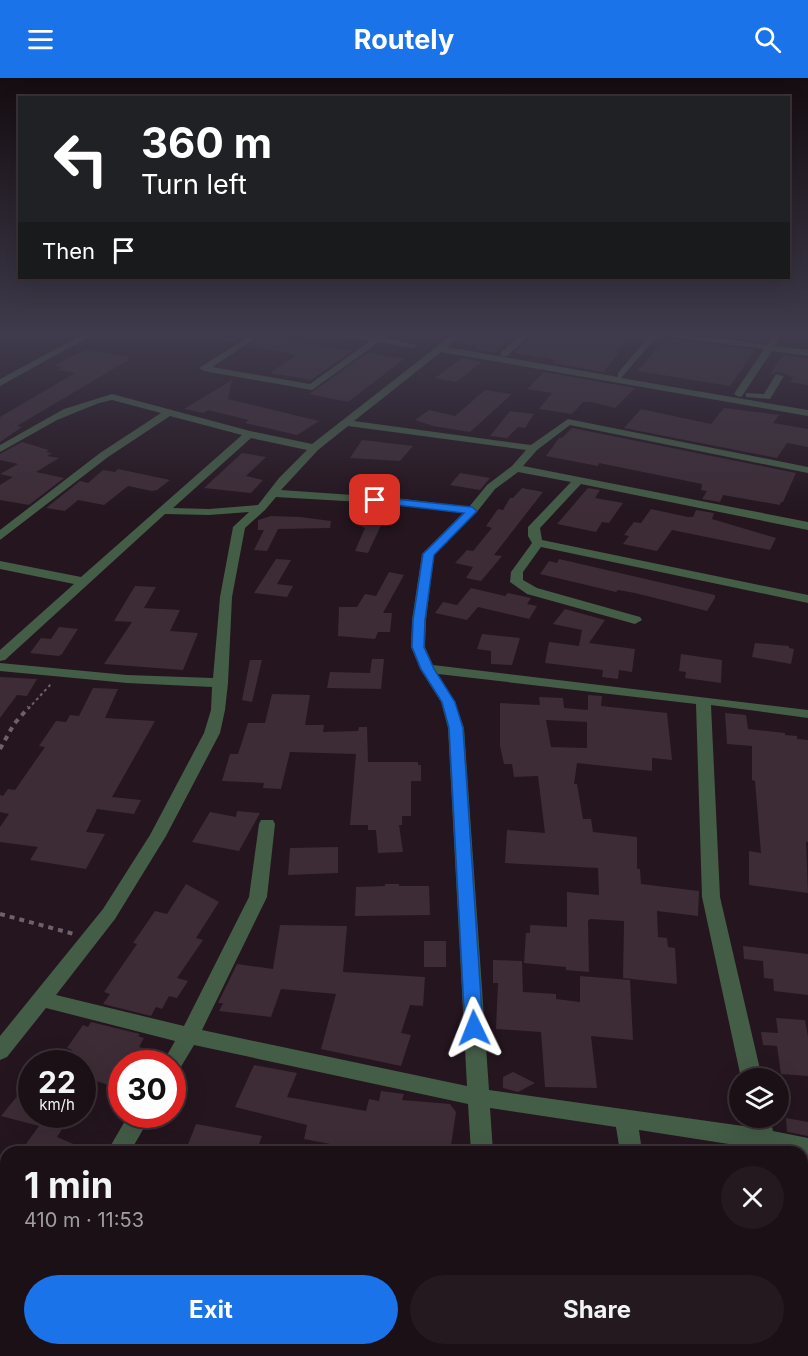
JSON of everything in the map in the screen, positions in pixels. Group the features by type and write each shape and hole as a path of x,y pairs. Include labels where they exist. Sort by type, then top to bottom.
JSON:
{"street":[{"path":"0,1051 109,914 158,836 212,733 218,710 221,683 226,597 239,527 261,508 314,448 383,394"},
{"path":"697,394 808,413"},
{"path":"739,394 767,397 769,394"},
{"path":"0,449 70,409 90,400 112,396 249,434 314,448"},
{"path":"0,536 104,455 168,413"},
{"path":"481,1146 477,1097 472,959 456,728 448,702 427,669 418,647 419,620 428,554 472,511 491,487 516,468 533,448 568,422 808,470"},
{"path":"345,423 533,448"},
{"path":"0,657 249,434"},
{"path":"516,468 577,482 808,526"},
{"path":"577,482 534,527 534,536 538,543 808,599"},
{"path":"273,493 396,501 472,511"},
{"path":"164,511 209,512 261,508"},
{"path":"538,543 517,572 516,582 532,591 635,620"},
{"path":"0,565 85,582"},
{"path":"0,667 60,674 221,683"},
{"path":"427,669 703,699 808,714"},
{"path":"703,699 711,897 749,1068"},
{"path":"180,1050 258,897 267,824"},
{"path":"42,999 189,1036 477,1097 626,1118 729,1126"},
{"path":"626,1118 630,1146"},
{"path":"122,1146 133,1128"},
{"path":"762,1128 803,1146"}],"path":[{"path":"0,749 14,724 60,674"},
{"path":"0,914 91,939"}],"building":[{"path":"40,394 72,394 17,426 22,427 0,442 0,417"},
{"path":"209,394 229,394 228,399 319,421 297,435 245,423 249,420 208,410 204,413 184,409"},
{"path":"310,394 359,394 348,402"},
{"path":"481,394 512,394 470,432 433,426 415,420 429,410 455,416"},
{"path":"551,394 629,394 615,408 583,402 572,414 539,409"},
{"path":"724,408 779,415 773,423 808,429 808,447 787,443 777,458 624,428 641,409 711,424"},
{"path":"510,411 534,414 525,428 518,427 507,438 490,436"},
{"path":"572,428 796,473 780,505 723,495 720,502 702,499 707,491 701,490 702,484 599,463 598,466 546,456 559,438 562,438"},
{"path":"362,440 413,446 400,461 350,458"},
{"path":"22,442 49,450 46,452 52,453 47,456 59,458 36,472 64,478 29,505 0,500 0,485 13,477 0,474 18,464 0,460 0,454"},
{"path":"242,453 266,457 246,476 263,480 251,493 204,488"},
{"path":"118,469 170,480 152,491 128,486 104,505 78,500 65,511 46,508 80,481 88,483 103,470 115,472"},
{"path":"460,473 490,478 480,490 450,485"},
{"path":"522,488 543,492 494,555 502,556 481,581 466,578 473,567 455,563 467,550 473,551 492,528 486,526 498,509 503,510 510,498 513,498"},
{"path":"588,488 600,490 595,498 623,503 609,523 602,522 596,532 557,524"},
{"path":"368,505 387,506 382,519 384,519 368,553 355,551 365,528 362,527"},
{"path":"651,509 688,517 693,517 696,510 714,513 712,519 776,538 770,550 672,530 657,551 623,544 629,536 624,535 634,522 641,523"},
{"path":"271,516 331,521 330,528 278,529 267,551 254,550 264,530 258,530 258,520"},
{"path":"276,559 291,560 277,584 293,586 287,597 254,593"},
{"path":"559,559 715,595 715,598 707,611 635,593 618,590 616,592 540,574 549,561 557,563"},
{"path":"389,572 404,575 383,613 392,613 390,632 378,632 375,639 338,636 339,607 357,607 365,594 376,596"},
{"path":"135,586 156,587 144,608 180,610 170,631 198,633 183,670 104,664 132,622 114,621"},
{"path":"471,588 505,596 508,593 531,598 527,604 537,606 529,619 478,607 467,620 435,613 443,602 457,605"},
{"path":"565,609 605,620 589,643 635,649 632,672 619,670 618,679 602,677 603,670 545,663 549,642 579,646 582,630 553,624"},
{"path":"59,627 78,629 62,654 59,656 30,653 41,638 51,639"},
{"path":"482,634 520,638 512,665 491,664 491,651 477,649"},
{"path":"755,643 789,646 794,649 791,664 752,657"},
{"path":"681,654 722,660 721,683 685,678 686,672 679,671"},
{"path":"372,659 384,659 381,689 327,688 330,672 370,673"},
{"path":"250,660 262,660 252,702 242,700"},
{"path":"0,677 37,679 27,696 17,695 0,718"},
{"path":"93,688 118,689 105,718 155,721 112,797 141,800 134,814 97,809 86,832 105,834 86,869 30,860 38,847 0,842 0,827 9,814 0,812 0,795 3,796 8,789 15,790 45,747 39,746 56,721 66,722 70,715 79,716"},
{"path":"272,694 310,695 305,725 324,725 323,732 358,731 359,727 367,727 368,762 418,762 418,765 421,765 421,781 411,781 411,816 402,816 402,825 399,825 403,852 378,853 376,830 368,830 368,825 350,825 356,754 290,752 281,789 263,788 264,783 222,781 230,754 238,754 248,723 265,723"},
{"path":"588,695 602,696 601,706 667,713 672,760 652,758 652,771 577,763 574,784 577,784 583,819 591,819 593,832 637,837 637,869 640,869 641,884 699,891 698,916 657,911 658,937 667,938 668,947 675,948 677,984 623,978 624,921 590,919 588,921 589,972 524,963 526,933 530,933 530,925 567,927 567,892 599,895 598,868 505,863 507,830 545,833 538,776 514,777 512,764 504,764 500,746 500,703 540,705 539,697 563,698 564,708 588,710","holes":["546,720 587,722 587,748 551,747"]},
{"path":"725,713 746,715 748,729 785,733 785,735 797,736 797,739 808,740 808,842 806,842 808,893 749,885 749,851 761,853 755,781 752,780 752,746 727,744"},
{"path":"237,811 260,813 239,851 192,842 210,812 236,817"},
{"path":"338,847 338,873 288,875 290,848"},
{"path":"186,884 219,902 196,938 203,940 177,978 188,981 177,998 169,996 162,1009 156,1007 151,1016 103,1004 110,994 104,992 137,944 133,943 155,911 167,914"},
{"path":"385,884 429,886 430,915 355,916 356,887 385,886"},
{"path":"280,925 347,926 343,972 425,977 423,1006 410,1005 401,1033 411,1035 401,1066 321,1049 336,994 281,989 271,1017 219,1011 223,1003 218,1003 237,964 273,969"},
{"path":"424,941 446,941 446,967 424,967"},
{"path":"743,946 808,954 808,995 774,991 773,979 764,978 763,961 744,959"},
{"path":"493,960 522,961 523,992 556,994 556,999 580,1002 580,976 630,980 633,1040 591,1036 597,1088 545,1087 541,1032 496,1029 498,983 493,983"},
{"path":"776,1018 805,1020 808,1037 808,1076 789,1075 789,1068 780,1068 777,1046 763,1045 761,1032 778,1033"},
{"path":"91,1022 140,1034 138,1036 144,1038 139,1047 150,1050 108,1050 108,1085 96,1081 96,1050 67,1048 83,1025 88,1027"},
{"path":"254,1065 297,1073 287,1097 366,1111 369,1099 379,1101 381,1091 404,1094 402,1100 450,1104 456,1112 451,1146 352,1144 352,1146 341,1146 304,1139 307,1125 235,1107"},
{"path":"513,1072 535,1083 518,1092 503,1088 503,1077"},
{"path":"18,1095 18,1120 1,1116"},
{"path":"789,1119 808,1122 808,1136 787,1132"},
{"path":"196,1124 262,1136 258,1146 187,1146"},
{"path":"38,1128 63,1128 57,1137 78,1146 24,1146"}],"route":[{"path":"375,500 472,511 454,526 428,554 419,620 418,647 427,669 448,702 456,728 472,959 474,1028"}]}
